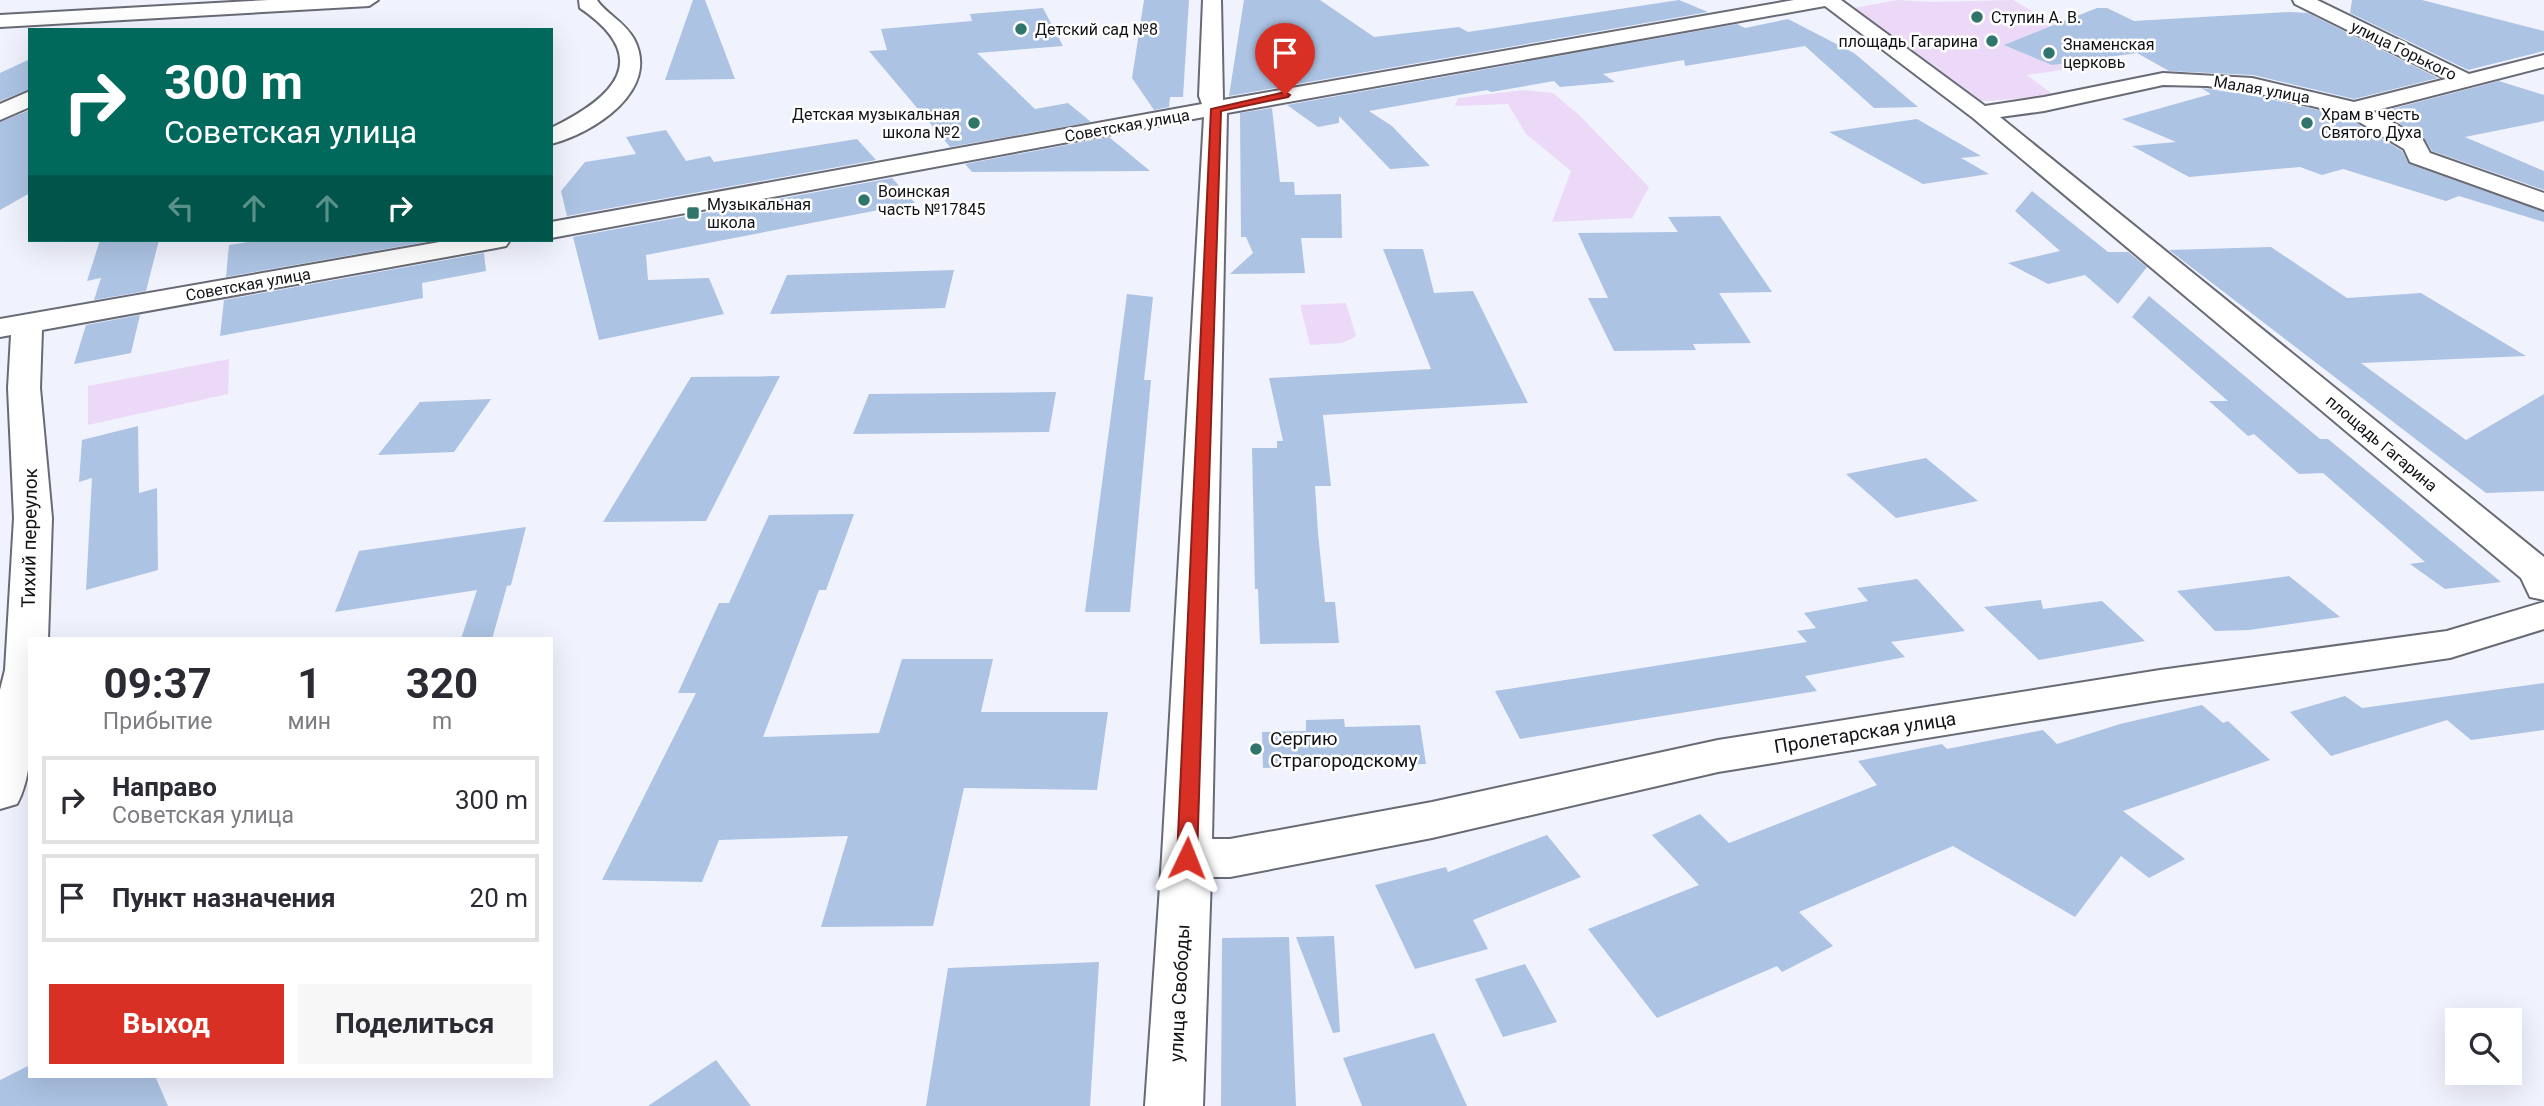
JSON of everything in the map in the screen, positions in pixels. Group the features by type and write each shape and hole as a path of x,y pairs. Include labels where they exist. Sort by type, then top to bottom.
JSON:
{"street":[{"path":"171,28 227,0"},
{"path":"0,21 369,0"},
{"path":"553,136 604,109 618,94 632,64 628,44 615,24 587,4 588,0"},
{"name":"улица Свободы","path":"1174,1106 1187,858 1216,109 1210,96 1212,0"},
{"name":"Советская улица","path":"553,230 1828,0"},
{"name":"площадь Гагарина","path":"1828,0 1981,113 2542,592"},
{"name":"улица Горького","path":"2302,0 2469,82"},
{"path":"2354,109 2544,61"},
{"name":"Малая улица","path":"1981,113 2044,104 2163,79 2207,79 2252,85 2354,109 2415,145 2419,157 2544,202"},
{"path":"0,113 28,99"},
{"name":"Советская улица","path":"14,326 485,242"},
{"name":"Тихий переулок","path":"0,792 26,670 33,518 24,388 14,326"},
{"name":"Пролетарская улица","path":"1187,858 1230,858 1432,820 1718,756 2160,685 2450,644 2542,592"}],"shaded area":[{"name":"площадь Гагарина","path":"1897,0 2013,0 2120,62 2027,75 2055,96 1957,103 1844,10"},
{"path":"1524,90 1553,93 1579,115 1649,187 1632,218 1552,222 1571,171 1526,134 1508,104 1455,106 1458,98"},
{"path":"1346,303 1356,336 1343,343 1310,345 1300,305"},
{"path":"229,359 228,394 88,425 88,386"}],"building":[{"path":"693,0 705,0 735,79 665,80"},
{"path":"1144,0 1189,0 1183,97 1170,97 1169,107 1154,110 1132,78"},
{"path":"1244,0 1320,0 1374,37 1459,27 1468,32 1679,0 1708,12 1229,96"},
{"path":"2352,0 2422,0 2544,31 2544,51 2468,70 2350,13"},
{"path":"1043,8 1063,46 977,53 1035,109 1068,103 1091,122 950,147 869,51 887,50 881,29 972,21 970,14"},
{"path":"2097,8 2107,8 2134,21 2308,13 2438,78 2354,99 2253,75 2169,71 2137,53 2052,65 2004,45"},
{"path":"1788,19 1854,53 1918,107 1874,108 1805,46 1685,66 1684,60 1603,74 1615,82 1560,87 1554,81 1369,111 1392,126 1430,166 1390,169 1339,116 1339,123 1318,127 1287,105 1737,24 1745,28"},
{"path":"28,60 28,90 0,101 0,73"},
{"path":"2499,81 2544,95 2544,121 2465,137 2544,171 2544,190 2432,151 2424,138 2380,112"},
{"path":"2201,88 2252,95 2345,116 2402,151 2409,164 2544,212 2544,222 2459,196 2446,201 2343,169 2322,175 2300,167 2189,177 2132,146 2176,142 2122,119 2211,94"},
{"path":"1272,108 1280,182 1294,182 1295,195 1341,194 1342,238 1301,238 1305,273 1230,274 1253,253 1246,237 1241,237 1240,113"},
{"path":"28,111 28,194 0,210 0,122"},
{"path":"1917,119 1981,156 1961,158 1989,174 1923,184 1829,132"},
{"path":"666,130 686,161 710,156 714,162 857,139 876,160 567,216 561,191 585,162 636,154 626,137"},
{"path":"1109,137 1150,171 972,172 965,164"},
{"path":"892,178 915,203 646,255 648,280 709,278 724,314 599,340 573,237"},
{"path":"2032,191 2108,252 2128,252 2147,267 2118,304 2085,275 2048,284 2008,263 2060,251 2015,211"},
{"path":"1720,216 1772,292 1719,293 1751,343 1693,344 1696,350 1614,351 1588,298 1608,298 1578,233 1678,232 1668,217"},
{"path":"99,242 158,242 146,291 94,300 101,278 87,281"},
{"path":"248,242 426,242 226,277 229,245"},
{"path":"2271,247 2347,298 2421,293 2526,356 2361,363 2466,440 2544,394 2544,491 2486,493 2169,250"},
{"path":"1383,249 1423,249 1434,293 1473,291 1528,403 1323,415 1331,486 1315,486 1318,533 1325,602 1335,602 1339,643 1260,644 1258,589 1255,589 1252,448 1277,448 1277,441 1283,441 1269,378 1431,369"},
{"path":"484,253 486,271 422,283 423,298 220,336 224,300"},
{"path":"954,270 945,308 770,314 787,275"},
{"path":"1127,294 1153,297 1144,380 1151,380 1130,612 1085,612"},
{"path":"2149,296 2320,439 2328,439 2501,582 2445,589 2410,564 2425,562 2323,473 2299,474 2254,434 2248,436 2209,401 2228,401 2132,317"},
{"path":"140,315 131,353 74,364 86,325"},
{"path":"780,376 706,521 603,522 691,377"},
{"path":"1056,392 1049,432 853,434 869,394"},
{"path":"491,399 454,452 378,455 420,402"},
{"path":"138,426 139,493 157,488 158,570 86,590 92,478 79,482 82,440"},
{"path":"1926,458 1978,501 1896,518 1846,474"},
{"path":"854,514 826,590 819,590 763,737 879,733 902,659 993,659 981,712 1108,712 1097,790 964,788 933,926 821,927 848,836 719,840 702,882 602,880 696,693 678,693 719,603 729,603 769,515"},
{"path":"526,527 511,585 507,586 493,637 462,637 477,590 335,612 359,551"},
{"path":"2289,576 2340,617 2249,630 2215,631 2177,591"},
{"path":"1917,579 1965,631 1891,642 1905,657 1805,676 1817,691 1520,739 1495,691 1807,642 1797,631 1816,628 1804,613 1868,601 1857,588"},
{"path":"2041,600 2043,609 2102,601 2145,641 2039,660 1984,607"},
{"path":"2544,683 2544,730 2471,740 2447,720 2331,756 2290,712 2345,696 2362,708"},
{"path":"2202,705 2223,723 2228,721 2270,760 2123,811 2185,859 2149,878 2121,856 2075,917 1953,846 1799,912 1833,946 1782,972 1777,966 1657,1018 1588,929 1699,885 1652,835 1700,814 1729,843 1877,785 1858,761 1942,744 1947,749 2043,730 2057,744 2120,724"},
{"path":"1344,719 1345,727 1420,725 1426,764 1263,768 1262,732 1306,731 1306,720"},
{"path":"1547,835 1581,877 1473,920 1488,949 1415,969 1375,885 1446,867 1448,872"},
{"path":"1334,936 1340,1032 1333,1033 1296,937"},
{"path":"1289,937 1296,1106 1221,1106 1222,938"},
{"path":"1099,962 1090,1106 926,1106 948,968"},
{"path":"1525,964 1557,1022 1503,1037 1475,979"},
{"path":"1434,1033 1467,1106 1362,1106 1343,1058"},
{"path":"716,1060 751,1106 648,1106"},
{"path":"28,1066 28,1078 156,1078 168,1106 0,1106 0,1080"}],"place":[{"name":"Ступин А. В.","path":"1977,17"},
{"name":"Детский сад №8","path":"1021,29"},
{"name":"площадь Гагарина","path":"1992,41"},
{"name":"Знаменская церковь","path":"2049,53"},
{"name":"Детская музыкальная школа №2","path":"974,123"},
{"name":"Храм в честь Святого Духа","path":"2307,123"},
{"name":"Воинская часть №17845","path":"864,200"},
{"name":"Музыкальная школа","path":"693,213"},
{"name":"Сергию Страгородскому","path":"1256,749"}],"route":[{"path":"1187,858 1216,109 1285,95"}]}
